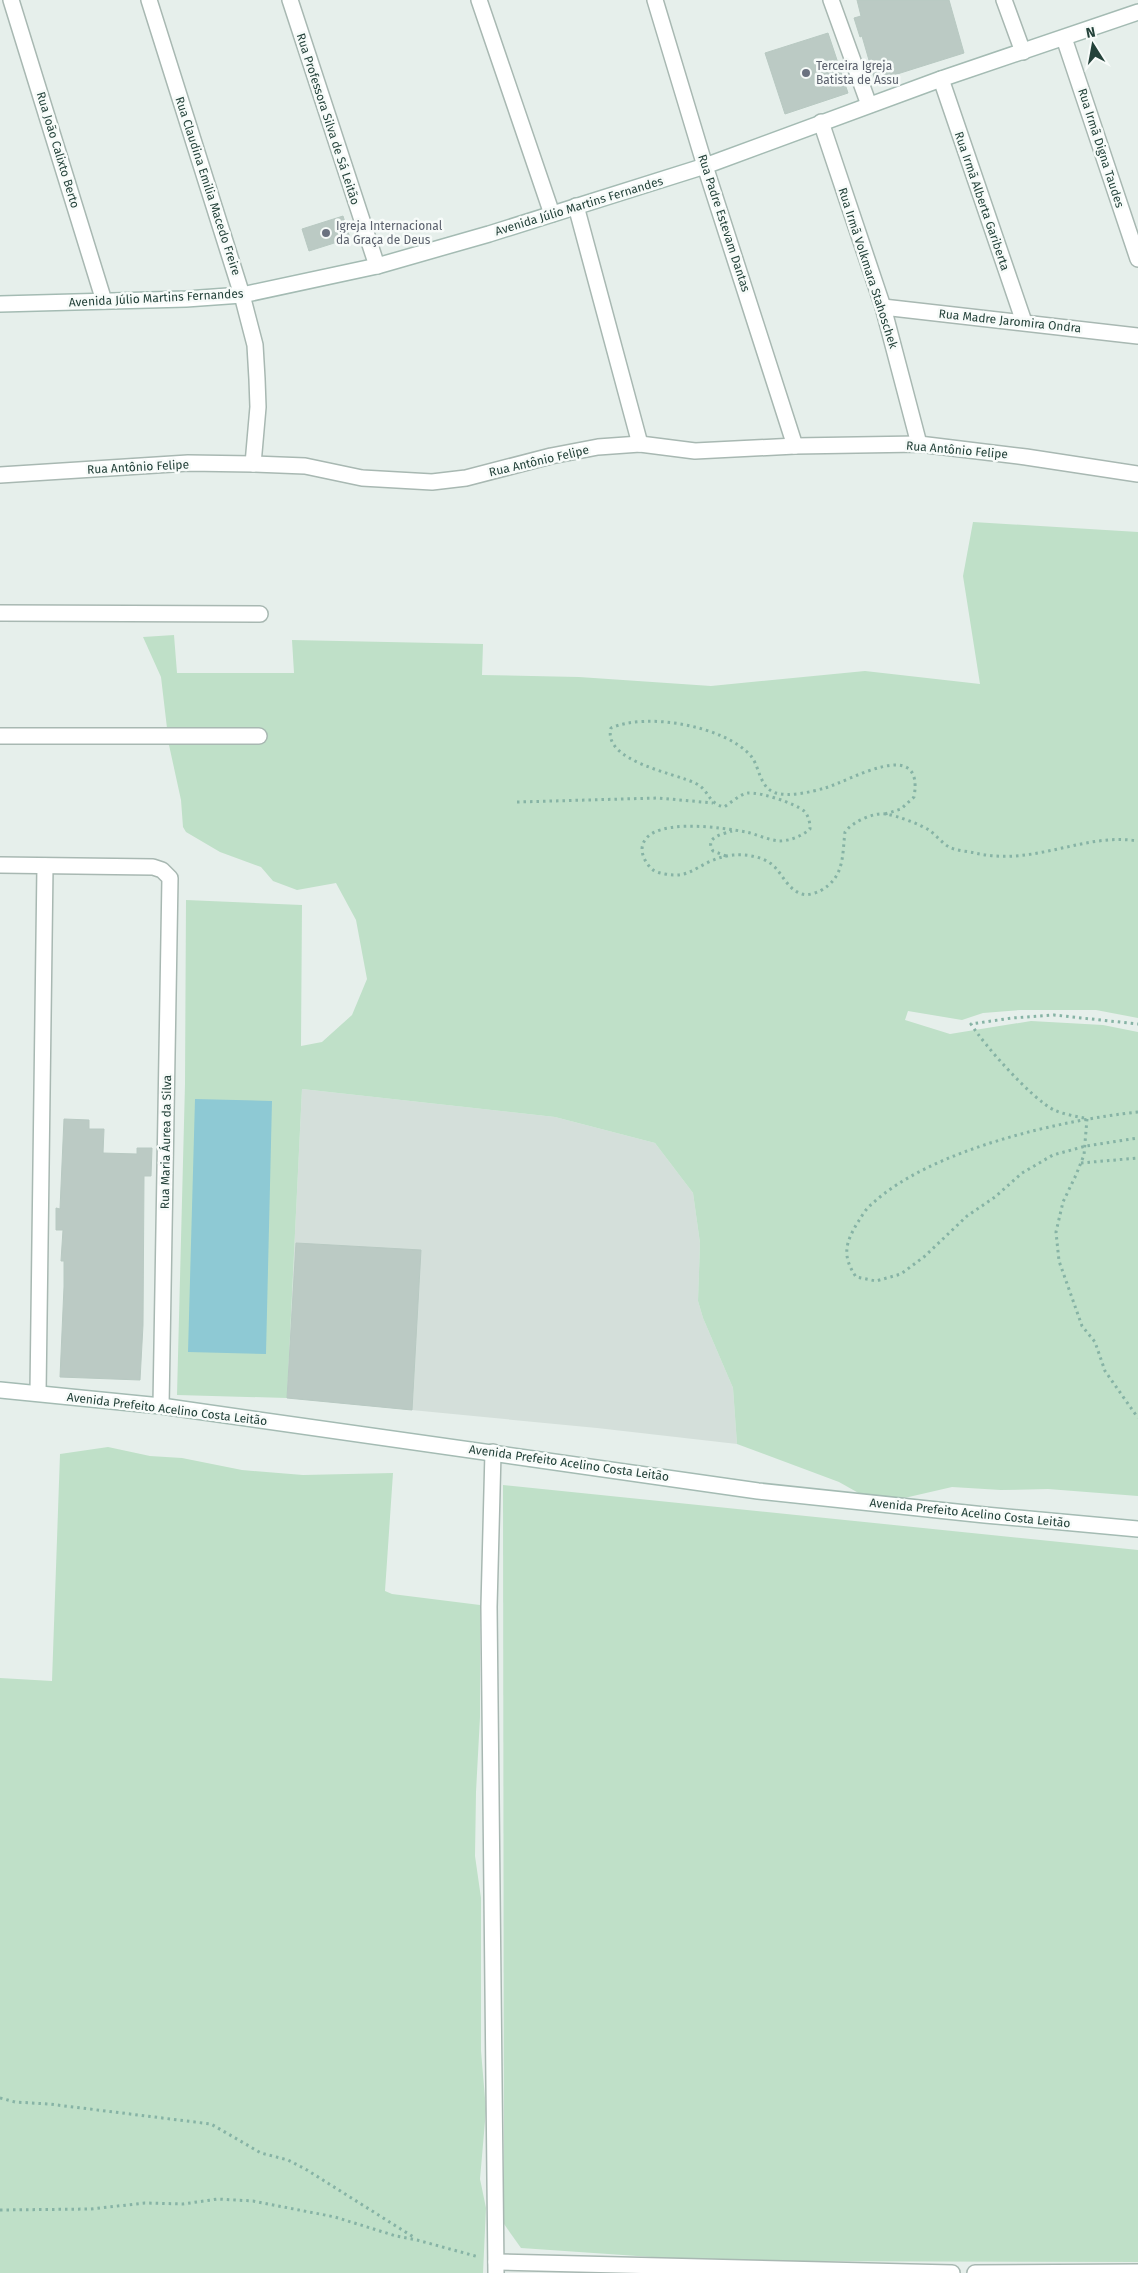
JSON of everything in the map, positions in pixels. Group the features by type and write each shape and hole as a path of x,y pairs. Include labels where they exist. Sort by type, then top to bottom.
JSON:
{"street":[{"name":"Rua João Calixto Berto","path":"12,0 104,301"},
{"name":"Rua Claudina Emilia Macedo Freire","path":"149,0 242,295 255,345 258,407 253,464"},
{"name":"Rua Professora Silva de Sá Leitão","path":"290,0 376,266"},
{"path":"479,0 552,214"},
{"name":"Rua Padre Estevam Dantas","path":"655,0 705,166 795,446"},
{"path":"832,0 869,105"},
{"path":"1004,0 1023,52"},
{"name":"Avenida Júlio Martins Fernandes","path":"0,304 242,295 376,266 705,166 940,79 1138,12"},
{"name":"Rua Irmã Digna Taudes","path":"1064,38 1132,218 1138,259"},
{"name":"Rua Irmã Alberta Gariberta","path":"940,79 1024,322"},
{"name":"Rua Irmã Volkmara Stahoschek","path":"821,122 883,307 919,444"},
{"path":"576,206 640,444"},
{"name":"Rua Madre Jaromira Ondra","path":"883,307 1138,336"},
{"name":"Rua Antônio Felipe","path":"0,475 188,463 253,464 305,466 362,478 432,482 466,478 550,456 598,447 640,444 695,451 795,446 919,444 1026,457 1138,474"},
{"path":"0,613 260,614"},
{"path":"0,736 259,736"},
{"path":"0,865 45,866 38,1393"},
{"name":"Rua Maria Áurea da Silva","path":"45,866 153,867 162,870 170,878 161,1406"},
{"name":"Avenida Prefeito Acelino Costa Leitão","path":"0,1390 161,1406 758,1491 1138,1529"},
{"path":"492,1452 489,1608 496,2267 952,2273"},
{"path":"975,2273 1138,2272"}],"path":[{"path":"518,802 658,798 713,803 724,806 742,794 752,793 783,801 805,812 810,821 810,829 803,836 779,841 735,830 696,826 669,827 660,829 648,838 642,847 644,858 652,869 661,874 678,876 727,856 745,856 763,860 770,863 790,887 802,895 813,894 827,887 840,870 845,832 848,827 864,819 902,809 914,797 915,778 909,770 900,765 878,767 825,788 794,793 776,793 764,784 752,757 738,744 719,736 668,722 632,723 611,728 609,736 611,745 623,754 659,772 695,783 704,788 713,803"},
{"path":"885,814 918,823 931,831 949,847 986,856 1018,857 1110,840 1138,841"},
{"path":"727,856 712,850 710,843 717,836 735,830"},
{"path":"1087,1119 1054,1110 1036,1097 986,1047 971,1024 1012,1018 1054,1015 1138,1024"},
{"path":"1138,1112 1057,1124 968,1150 895,1185 870,1204 848,1239 846,1257 850,1268 856,1277 876,1281 901,1274 926,1256 967,1216 995,1197 1022,1173 1053,1155 1086,1146 1138,1138"},
{"path":"1087,1119 1086,1146 1081,1163 1062,1202 1056,1232 1059,1261 1082,1326 1095,1342 1105,1371 1138,1418"},
{"path":"1081,1163 1138,1158"},
{"path":"0,2098 15,2102 84,2108 212,2124 260,2153 288,2160 307,2170 417,2240"},
{"path":"0,2210 91,2209 144,2203 183,2204 218,2199 253,2201 335,2217 396,2236 417,2240 496,2267"}],"shaded area":[{"path":"302,1089 555,1117 655,1143 693,1193 700,1243 698,1301 703,1318 733,1388 737,1444 597,1428 287,1398"}],"green space":[{"path":"973,522 1138,532 1138,1018 1096,1010 1020,1010 983,1013 962,1020 908,1011 905,1020 950,1034 1031,1021 1103,1025 1138,1032 1138,1496 1048,1489 1001,1490 952,1487 900,1499 871,1500 839,1482 737,1444 733,1388 703,1318 698,1301 700,1243 693,1193 655,1143 555,1117 302,1089 287,1398 177,1395 185,1084 186,900 302,905 301,1046 322,1042 352,1015 367,979 356,920 336,883 297,890 273,881 261,867 220,852 186,832 183,827 181,800 169,745 161,677 143,637 174,635 177,673 294,673 292,640 483,644 482,675 579,677 711,686 865,671 980,684 963,576"},
{"path":"108,1447 150,1456 182,1458 242,1470 303,1475 393,1473 385,1591 392,1594 480,1605 480,1717 475,1856 481,1898 481,2051 486,2110 480,2179 486,2208 483,2273 0,2273 0,1678 52,1681 60,1454"},
{"path":"503,1485 1138,1550 1138,2262 710,2261 521,2248 504,2224"}],"water":[{"path":"195,1099 272,1101 266,1354 188,1352"}],"building":[{"path":"857,0 949,0 964,53 875,81 862,36 860,37 854,18 861,16"},
{"name":"Terceira Igreja Batista de Assu","path":"828,33 848,93 785,114 765,53"},
{"name":"Igreja Internacional da Graça de Deus","path":"343,216 350,238 309,251 302,229"},
{"path":"64,1119 89,1120 89,1129 104,1129 103,1153 137,1154 137,1148 152,1148 151,1176 144,1176 143,1325 140,1380 60,1377 64,1261 61,1261 63,1230 56,1230 56,1208 60,1209"},
{"path":"296,1243 421,1250 412,1410 287,1398"}],"place":[{"name":"Terceira Igreja Batista de Assu","path":"806,73"},
{"name":"Igreja Internacional da Graça de Deus","path":"326,233"}]}
